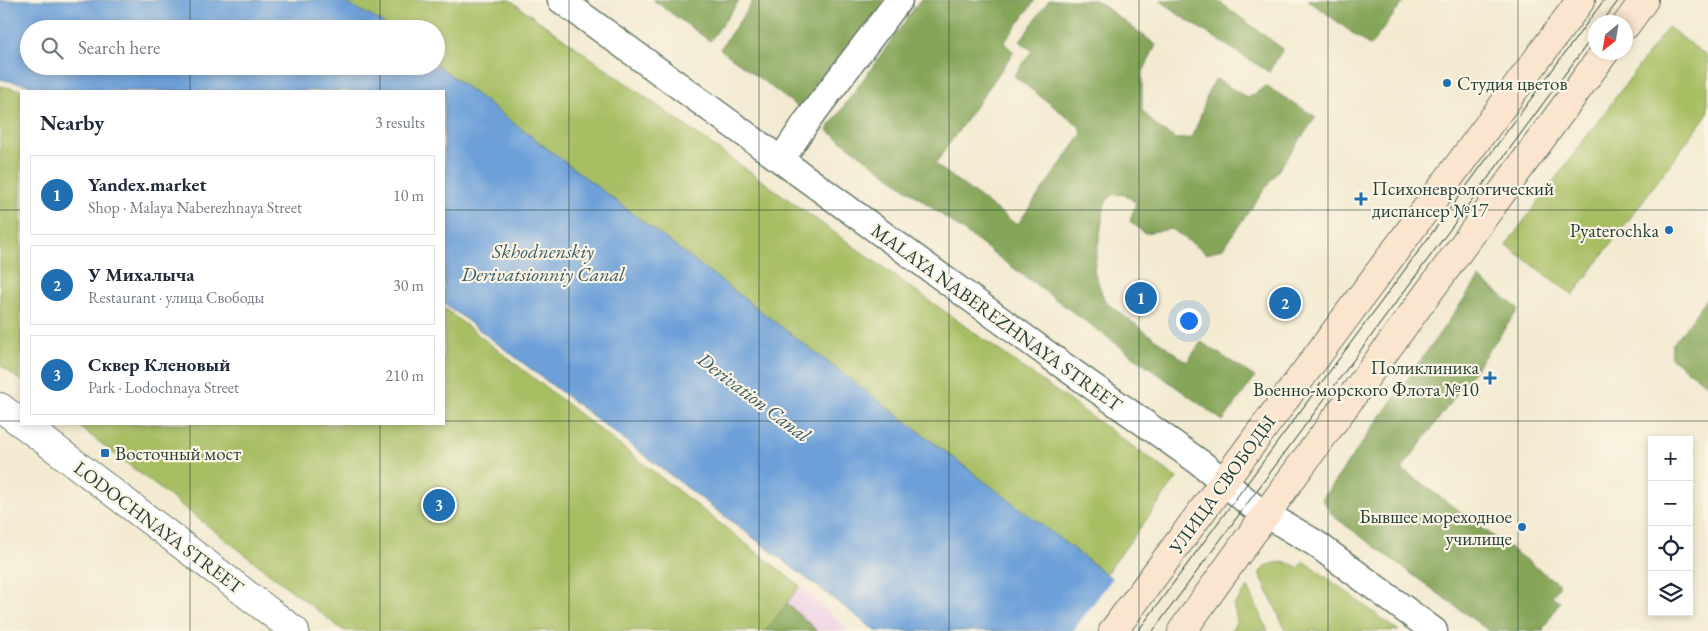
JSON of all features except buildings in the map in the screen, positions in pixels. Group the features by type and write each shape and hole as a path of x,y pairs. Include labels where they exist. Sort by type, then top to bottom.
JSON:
{"main road":[{"name":"УЛИЦА СВОБОДЫ","path":"1112,631 1581,0"},
{"path":"1633,15 1644,0"},
{"path":"1182,631 1599,60"}],"street":[{"name":"MALAYA NABEREZHNAYA STREET","path":"561,0 1060,364 1202,464 1254,507 1315,543 1434,631"},
{"path":"781,160 807,121 899,0"},
{"name":"LODOCHNAYA STREET","path":"0,407 20,422"},
{"name":"LODOCHNAYA STREET","path":"25,425 295,631"}],"shaded area":[{"path":"800,586 849,631 766,631"}],"green space":[{"path":"340,0 510,0 1177,478 1106,574 445,71 445,20 378,20"},
{"path":"653,0 740,0 710,41"},
{"path":"754,0 890,0 806,113 720,49"},
{"path":"920,0 1035,0 1004,43 1014,52 935,164 1017,225 1082,134 1079,126 1014,76 1032,51 1020,41 1049,0 1096,0 1156,45 1142,74 1142,110 1157,127 1176,139 1191,138 1199,121 1209,89 1216,79 1248,98 1266,86 1316,117 1223,248 1207,254 1172,229 1144,233 1130,221 1136,203 1126,195 1114,194 1105,203 1094,271 1105,302 1187,362 1201,342 1255,377 1223,421 827,130"},
{"path":"1160,0 1217,0 1283,49 1269,72 1179,15"},
{"path":"1308,0 1405,0 1370,46"},
{"path":"1668,27 1708,57 1708,113 1573,295 1506,245"},
{"path":"0,86 22,90 20,90 20,380 0,365"},
{"path":"1479,278 1519,309 1402,469 1560,585 1552,596 1560,602 1543,629 1545,631 1489,631 1333,516 1322,499"},
{"path":"1708,296 1708,385 1671,358 1672,345"},
{"path":"445,309 800,586 766,631 344,631 77,425 445,425"},
{"path":"1304,561 1399,631 1286,631 1260,572 1269,565 1279,562 1299,568"},
{"path":"1248,587 1268,631 1229,631 1236,623 1233,606"},
{"path":"787,603 817,631 766,631"}],"water":[{"name":"Skhodnenskiy Derivatsionniy Canal","path":"0,0 340,0 378,20 20,20 20,75 445,75 445,71 1106,574 1184,631 876,631 445,304 445,90 53,90 0,79"}],"pier":[{"path":"1114,576 1185,629 1186,631 1073,631"}],"tram line":[{"path":"1138,631 1604,0"},
{"path":"1607,15 1619,0"},
{"path":"1153,631 1588,43"}],"place":[{"name":"Студия цветов","path":"1447,83"},
{"name":"Психоневрологический диспансер №17","path":"1361,199"},
{"name":"Pyaterochka","path":"1669,230"},
{"name":"Yandex.market","path":"1141,298"},
{"name":"У Михалыча","path":"1285,303"},
{"name":"Поликлиника Военно-морского Флота №10","path":"1490,378"},
{"name":"Восточный мост","path":"105,453"},
{"name":"Сквер Кленовый","path":"439,505"},
{"name":"Бывшее мореходное училище","path":"1522,527"}],"water label":[{"name":"Derivation Canal","path":"754,397"}]}
